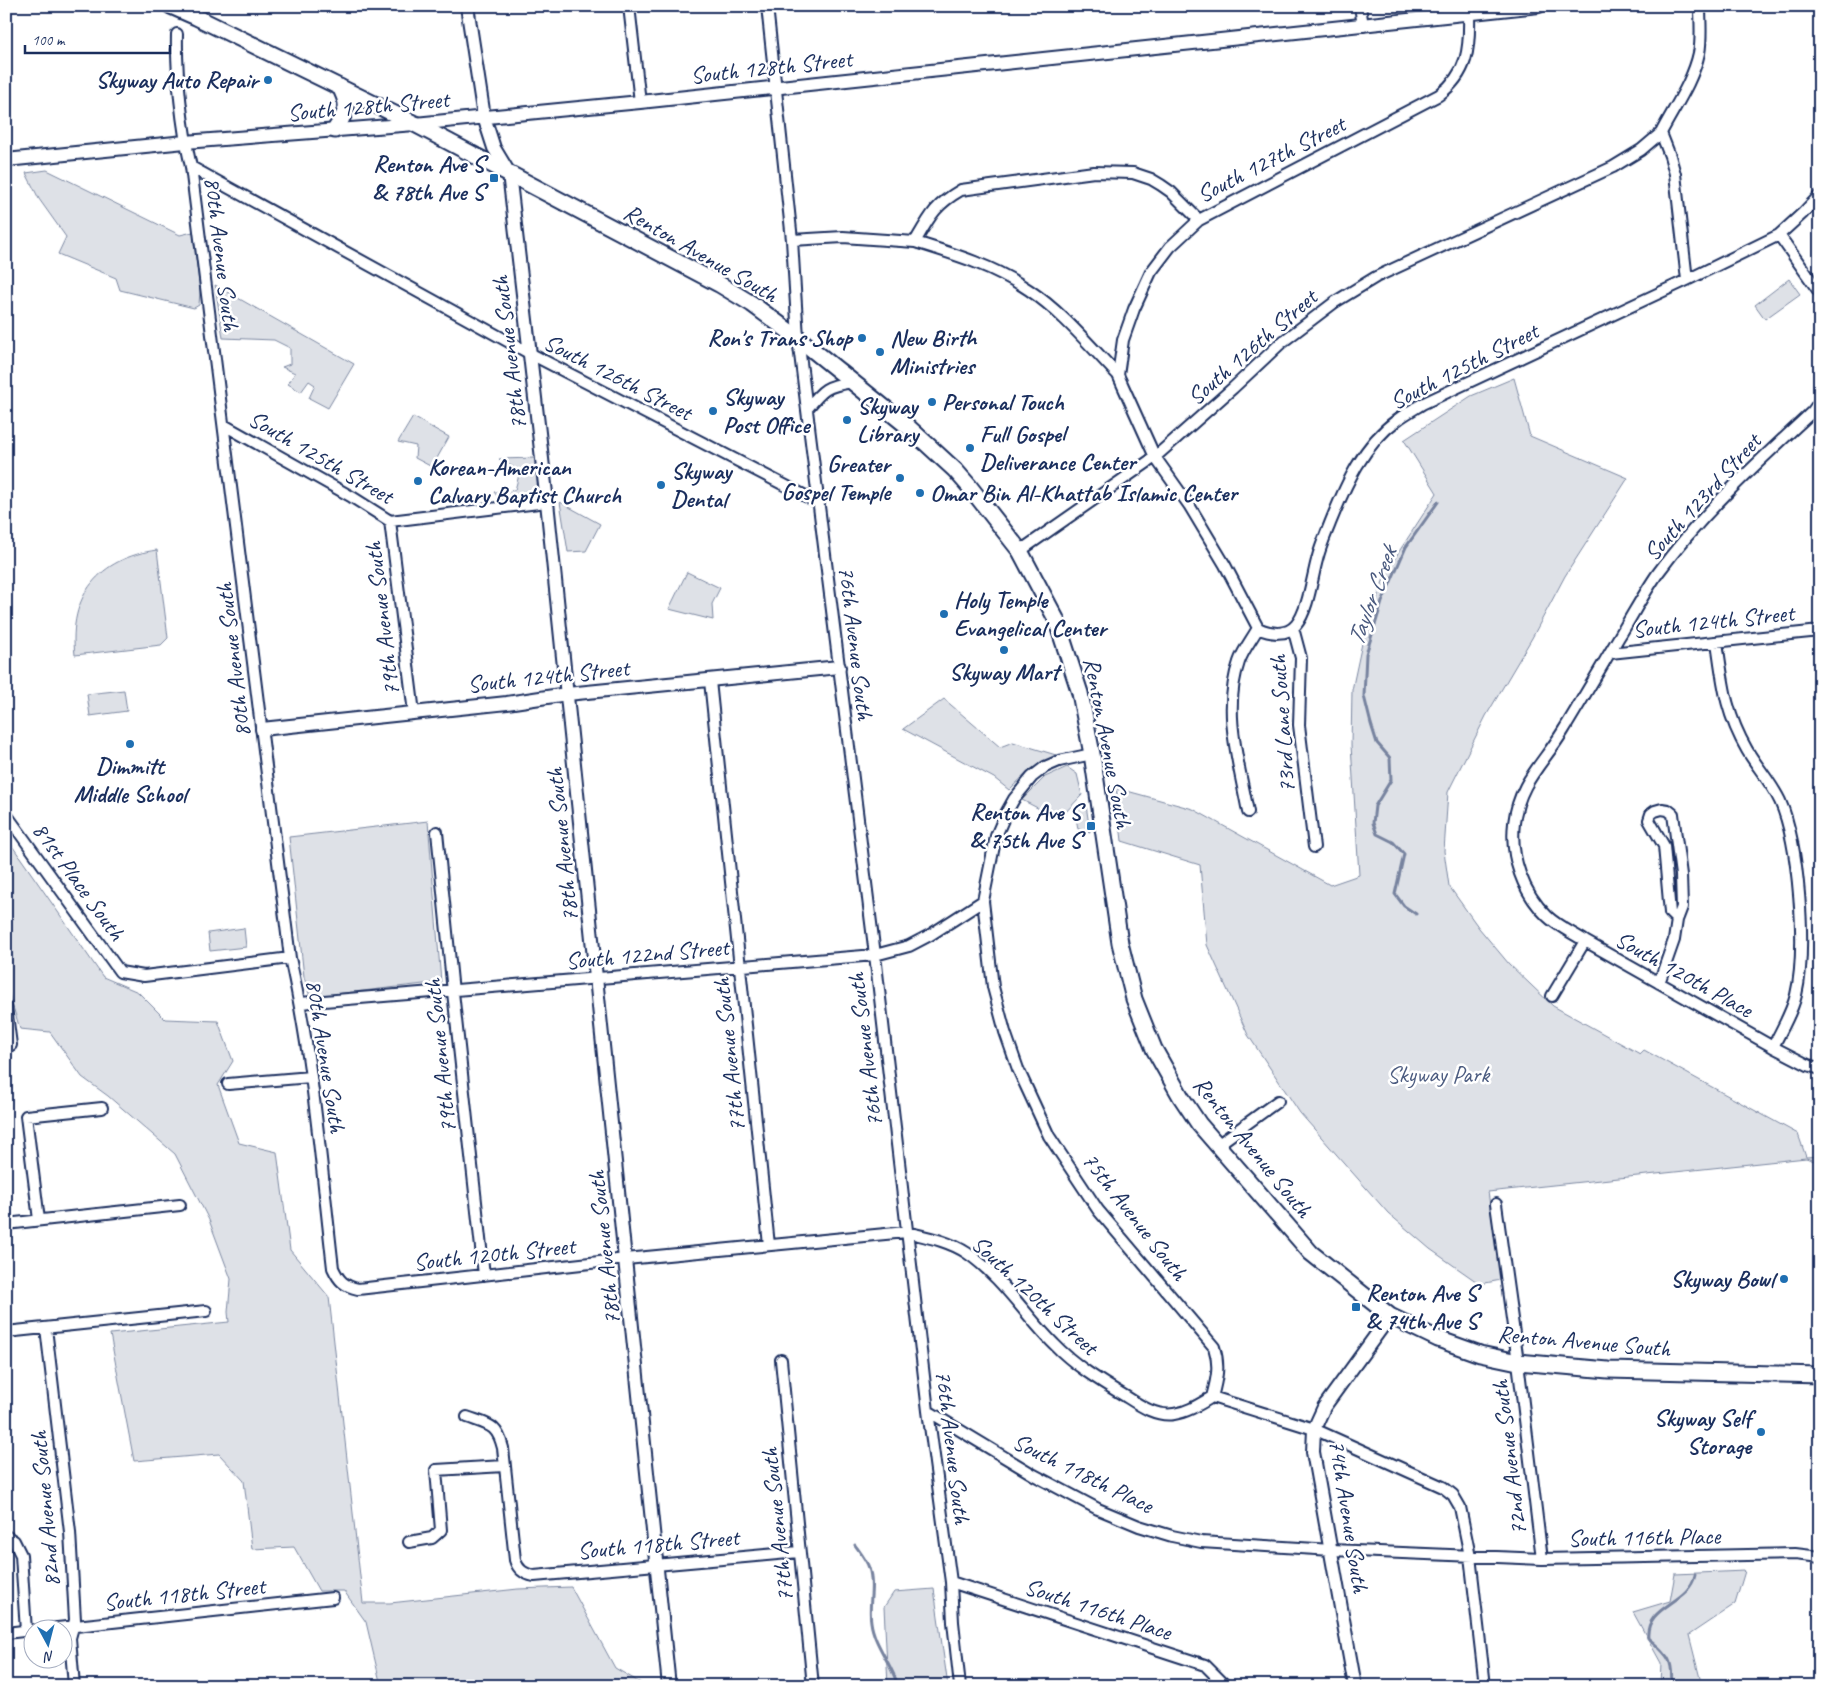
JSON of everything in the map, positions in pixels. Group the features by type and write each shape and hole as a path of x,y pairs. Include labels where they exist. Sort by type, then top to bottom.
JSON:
{"main road":[{"name":"Renton Avenue South","path":"171,6 415,124 719,284 752,304 798,338 906,425 955,470 986,506 1020,551 1056,619 1080,693 1092,754 1120,943 1134,999 1154,1049 1166,1072 1199,1124 1216,1146 1311,1253 1390,1316 1438,1339 1480,1354 1518,1362 1608,1370 1820,1375"},
{"path":"335,130 346,110 347,100 340,87"}],"street":[{"name":"78th Avenue South","path":"467,6 484,117 494,148 509,173 531,354 669,1686"},
{"path":"629,6 640,102"},
{"name":"76th Avenue South","path":"767,6 792,240 798,338 875,955 928,1412 951,1582 960,1686"},
{"path":"1360,6 1363,26"},
{"name":"South 128th Street","path":"6,160 185,142 415,124 640,102 1539,6"},
{"path":"1687,280 1675,174 1661,133 1682,94 1698,54 1700,6"},
{"name":"South 127th Street","path":"915,242 930,217 944,199 961,190 1094,172 1133,173 1151,179 1171,192 1199,220 1439,95 1455,80 1464,64 1470,44 1469,14"},
{"name":"80th Avenue South","path":"177,34 185,142 191,167 290,958 300,1003 311,1077 334,1268 339,1280"},
{"name":"South 126th Street","path":"1020,551 1155,457 1281,343 1334,302 1376,277 1613,167 1641,150 1661,133"},
{"name":"South 126th Street","path":"191,167 531,354 818,503"},
{"name":"South 125th Street","path":"1293,628 1303,615 1317,558 1343,490 1366,452 1396,421 1422,404 1779,235 1803,214 1820,195"},
{"path":"1118,375 1123,340 1134,309 1151,272 1170,247 1199,220"},
{"path":"1779,235 1820,293"},
{"path":"792,240 843,237 915,242 972,260 1028,289 1049,305 1118,375 1155,457 1194,514 1225,565 1258,628 1276,633 1293,628"},
{"path":"807,409 820,392 826,388 852,382"},
{"name":"South 123rd Street","path":"1585,941 1548,918 1526,888 1514,847 1514,824 1518,802 1528,780 1557,741 1658,573 1691,533 1746,473 1812,412 1820,401"},
{"name":"South 125th Street","path":"224,425 352,497 390,521 547,502"},
{"name":"79th Avenue South","path":"390,521 414,712"},
{"path":"1248,812 1232,726 1232,700 1234,678 1240,660 1258,628"},
{"name":"73rd Lane South","path":"1293,628 1301,658 1299,726 1314,847"},
{"name":"South 124th Street","path":"1610,653 1820,631"},
{"path":"1717,642 1725,697 1732,721 1780,801 1791,838 1801,931 1800,972 1796,996 1788,1018 1773,1046"},
{"name":"South 124th Street","path":"262,729 567,694 839,667"},
{"name":"77th Avenue South","path":"710,681 769,1245"},
{"name":"75th Avenue South","path":"1092,754 1059,761 1045,767 1032,777 1014,799 996,836 983,901 993,987 1005,1032 1018,1069 1049,1136 1098,1210 1214,1347 1218,1361 1217,1378 1212,1397"},
{"path":"1660,983 1682,907 1681,875 1673,814 1668,810 1662,809 1654,811 1649,820 1664,846 1670,913 1677,920"},
{"name":"81st Place South","path":"6,814 120,972 144,976 290,958"},
{"name":"79th Avenue South","path":"437,832 452,992 484,1275"},
{"name":"South 122nd Street","path":"300,1003 452,992 875,955 908,946 930,935 983,901"},
{"name":"South 120th Place","path":"1552,996 1585,941 1773,1046 1808,1065 1820,1069"},
{"path":"6,1007 11,1045"},
{"path":"228,1084 311,1077"},
{"path":"1216,1146 1278,1101"},
{"path":"39,1220 26,1116 102,1108"},
{"name":"72nd Avenue South","path":"1496,1204 1518,1362 1542,1559"},
{"path":"6,1224 180,1205"},
{"name":"South 120th Street","path":"339,1280 347,1287 358,1288 626,1259 906,1232 956,1246 968,1254 990,1273 1054,1345 1082,1368 1139,1405 1157,1413 1173,1414 1192,1409 1212,1397"},
{"path":"6,1332 206,1311"},
{"name":"74th Avenue South","path":"1355,1686 1313,1452 1314,1429 1324,1407 1390,1316"},
{"name":"82nd Avenue South","path":"46,1328 69,1522 75,1625 70,1638 74,1686"},
{"name":"77th Avenue South","path":"781,1360 813,1686"},
{"path":"1212,1397 1314,1429 1432,1481 1453,1495 1460,1507 1470,1556 1485,1686"},
{"name":"South 118th Place","path":"928,1412 1034,1475 1098,1508 1139,1526 1172,1536 1201,1542 1470,1556"},
{"path":"409,1542 432,1538 441,1530 436,1470 504,1466 502,1448 497,1431 490,1426 467,1417"},
{"name":"South 118th Street","path":"504,1466 515,1560 522,1572 534,1576 799,1552"},
{"path":"9,1537 18,1546 21,1555 28,1620"},
{"name":"South 116th Place","path":"1470,1556 1542,1559 1788,1554 1820,1557"},
{"name":"South 116th Place","path":"951,1582 1205,1665 1226,1686"},
{"name":"South 118th Street","path":"72,1625 333,1598"},
{"path":"6,1633 22,1632"}],"green space":[{"path":"47,170 180,235 193,232 200,291 199,305 194,308 120,290 116,278 58,254 66,237 39,199 26,173"},
{"path":"1789,279 1800,294 1765,319 1755,305"},
{"path":"215,285 354,364 328,408 309,398 315,385 309,381 301,392 288,384 295,373 282,367 290,364 290,348 274,340 223,338"},
{"name":"Skyway Park","path":"1514,378 1530,436 1628,478 1565,576 1532,638 1486,716 1448,792 1444,851 1449,886 1479,928 1509,964 1553,1006 1640,1054 1644,1050 1798,1134 1806,1157 1820,1156 1820,1163 1806,1158 1488,1192 1501,1280 1480,1284 1430,1249 1388,1213 1300,1113 1248,1035 1207,945 1200,865 1122,841 1116,788 1193,809 1330,885 1359,875 1351,745 1352,690 1364,634 1387,570 1437,493 1404,440 1471,396"},
{"path":"413,417 449,437 432,467 415,458 416,446 398,442"},
{"path":"535,458 538,492 531,498 502,502 494,492 515,490 520,471 499,459"},
{"path":"560,502 600,524 586,551 568,552"},
{"path":"157,550 168,638 161,645 75,655 74,634 77,615 83,598 92,583 104,571 119,561 137,554"},
{"path":"687,572 720,588 712,604 713,620 669,609"},
{"path":"124,690 127,711 90,716 87,694"},
{"path":"944,699 1000,747 1013,742 1056,755 1030,770 1009,790 994,778 903,729"},
{"path":"1067,767 1077,774 1082,795 1059,819 1022,800 1045,777"},
{"path":"1086,805 1090,832 1078,829 1075,812"},
{"path":"428,821 441,982 310,997 304,977 289,837"},
{"path":"6,837 103,977 138,992 165,1019 218,1021 233,1061 218,1085 239,1143 277,1152 290,1250 329,1297 363,1603 390,1603 518,1589 571,1587 615,1668 646,1686 381,1686 366,1622 344,1591 319,1591 294,1547 252,1549 244,1481 219,1454 134,1461 110,1334 229,1322 231,1279 209,1220 175,1154 108,1096 82,1077 50,1032 20,1029 8,991 6,990"},
{"path":"244,928 246,947 210,951 208,933"},
{"path":"1745,1571 1735,1604 1689,1635 1702,1686 1660,1686 1661,1663 1633,1612 1670,1601 1675,1574"},
{"path":"934,1589 948,1686 888,1686 884,1607 894,1592"}],"waterway":[{"name":"Taylor Creek","path":"1416,914 1404,906 1395,894 1404,854 1393,842 1377,834 1373,823 1375,806 1391,780 1390,758 1377,743 1364,696 1366,654 1382,602 1406,547 1438,502"},
{"path":"855,1545 867,1562 871,1575 870,1615 873,1630 898,1686"},
{"path":"1671,1686 1670,1663 1664,1653 1648,1638 1649,1627 1653,1618 1660,1611 1685,1592 1691,1585 1695,1575"}],"place":[{"name":"Skyway Auto Repair","path":"268,80"},
{"name":"Renton Ave S & 78th Ave S","path":"494,178"},
{"name":"Ron's Trans Shop","path":"862,338"},
{"name":"New Birth Ministries","path":"880,352"},
{"name":"Personal Touch","path":"932,402"},
{"name":"Skyway Post Office","path":"713,411"},
{"name":"Skyway Library","path":"847,420"},
{"name":"Full Gospel Deliverance Center","path":"970,448"},
{"name":"Greater Gospel Temple","path":"900,478"},
{"name":"Korean-American Calvary Baptist Church","path":"418,481"},
{"name":"Skyway Dental","path":"661,485"},
{"name":"Omar Bin Al-Khattab Islamic Center","path":"920,493"},
{"name":"Holy Temple Evangelical Center","path":"944,614"},
{"name":"Skyway Mart","path":"1004,650"},
{"name":"Dimmitt Middle School","path":"130,744"},
{"name":"Renton Ave S & 75th Ave S","path":"1091,826"},
{"name":"Skyway Bowl","path":"1784,1279"},
{"name":"Renton Ave S & 74th Ave S","path":"1356,1307"},
{"name":"Skyway Self Storage","path":"1761,1432"}]}
